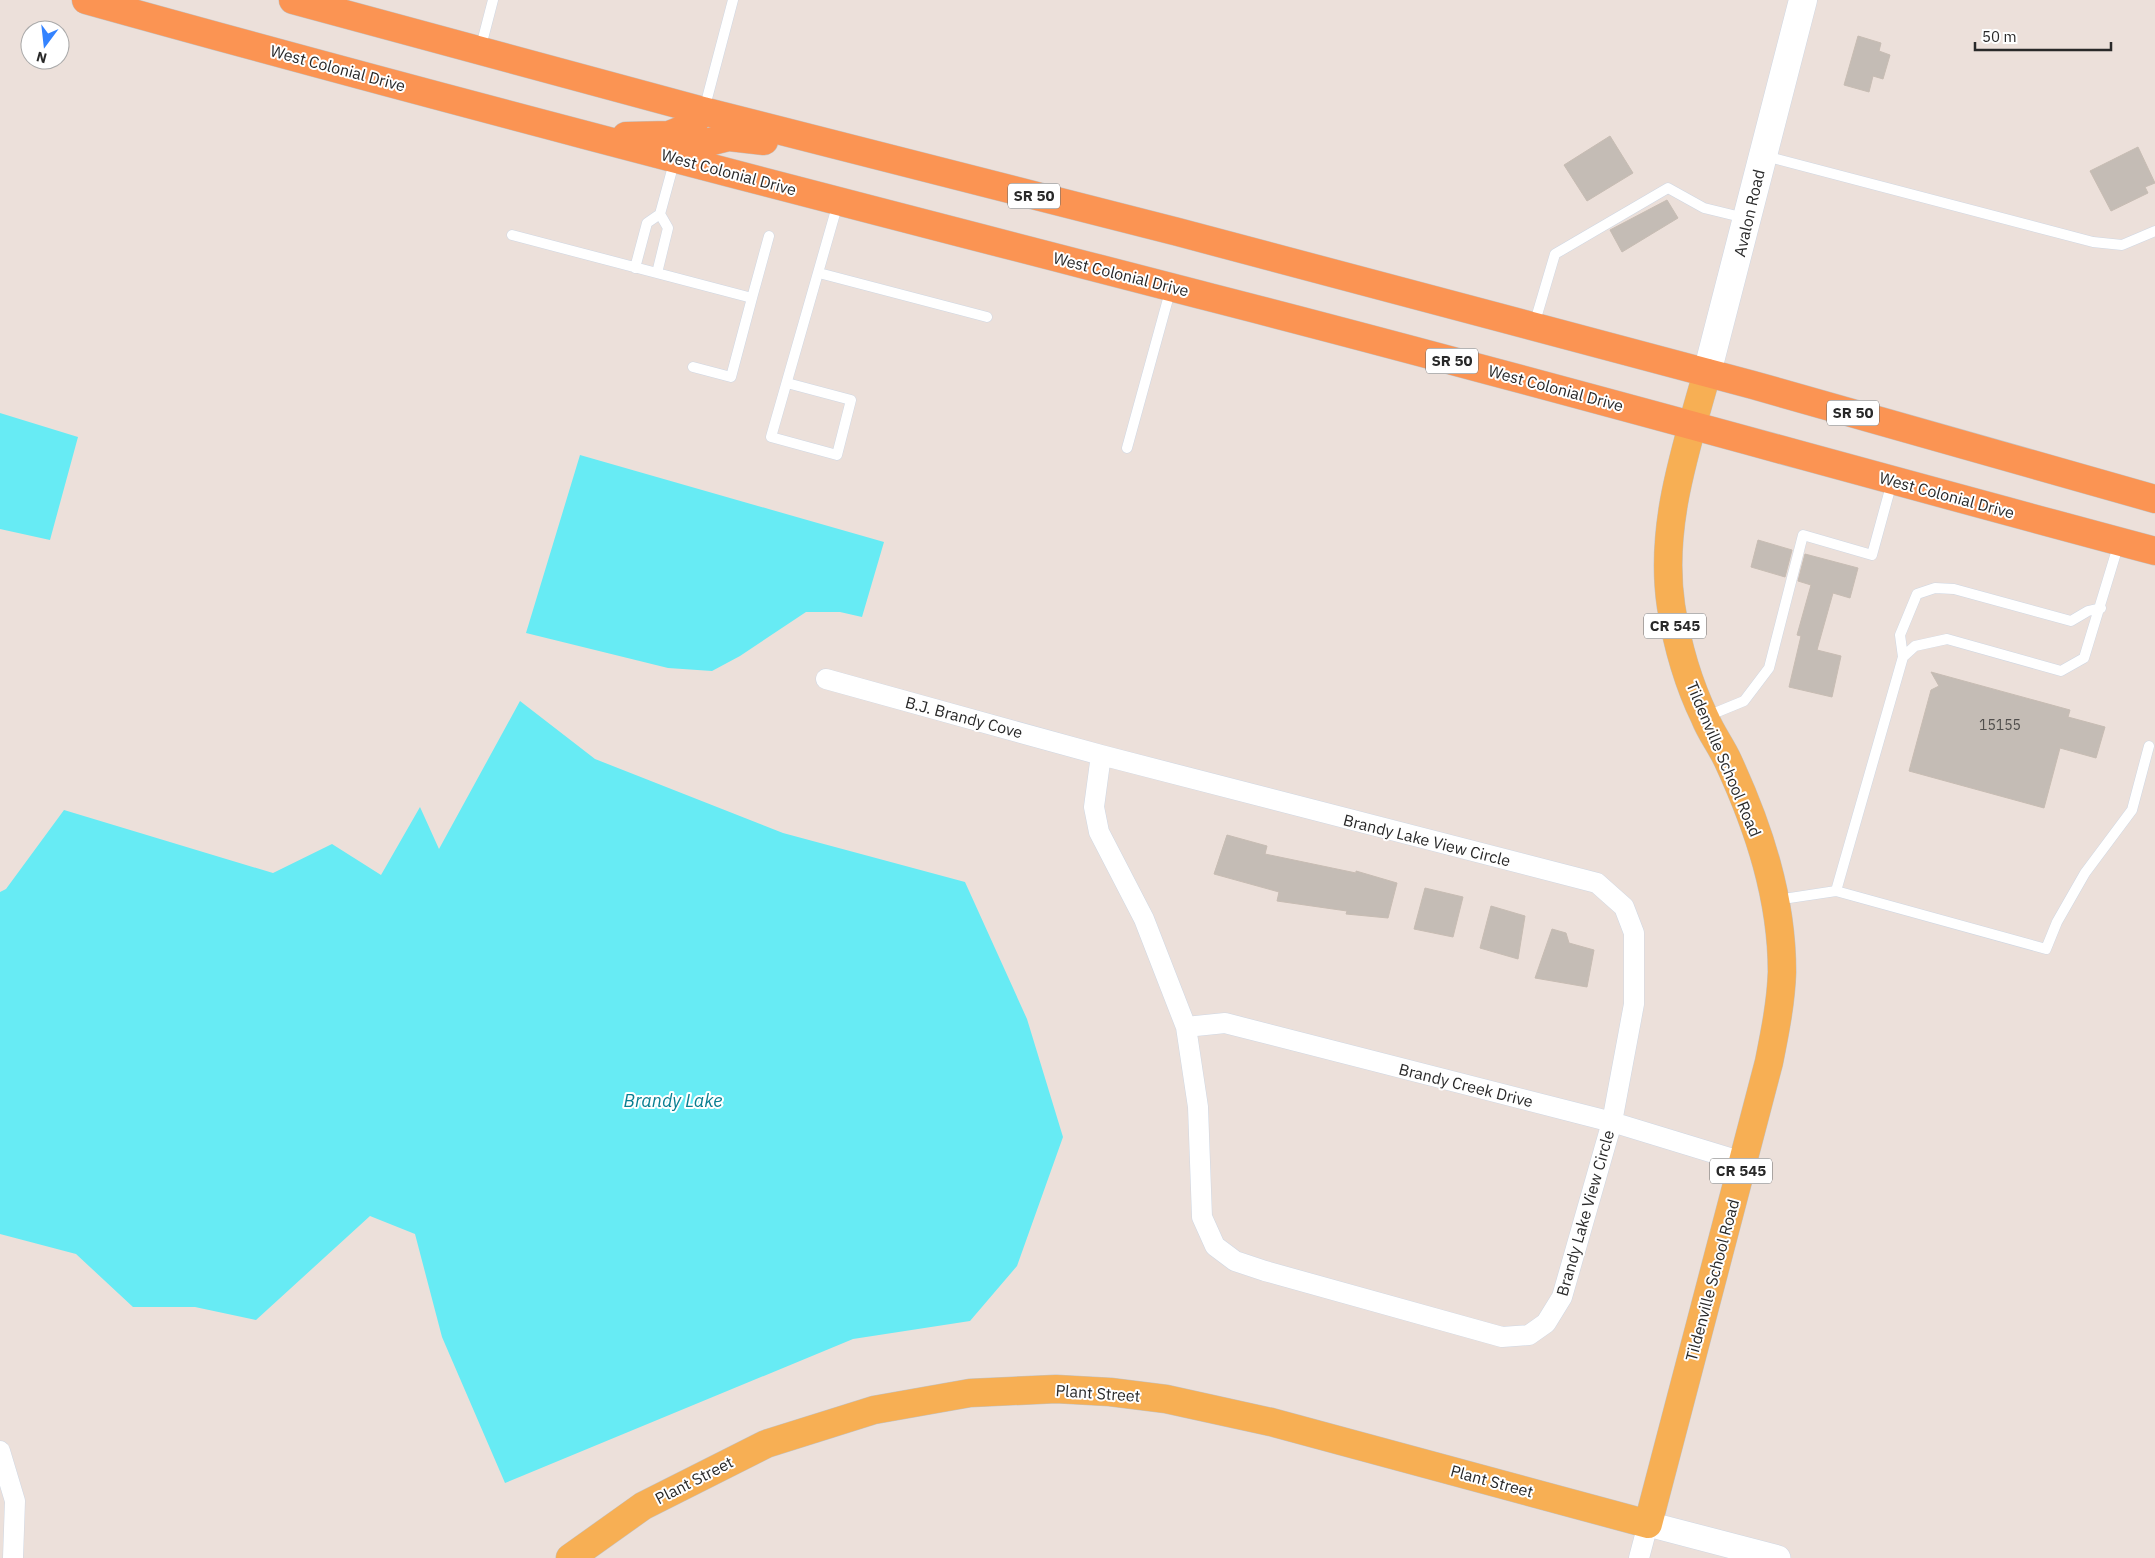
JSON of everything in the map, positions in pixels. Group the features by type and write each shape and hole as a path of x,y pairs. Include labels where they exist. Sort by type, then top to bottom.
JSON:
{"highway":[{"name":"SR 50","path":"293,0 703,111 1708,372 2155,499"},
{"name":"West Colonial Drive","path":"97,1 594,137 1693,425 2155,551"},
{"path":"594,137 669,135 689,127 703,111"},
{"path":"676,158 709,142 729,137 870,154"}],"main road":[{"name":"Avalon Road","path":"1693,425 1748,219 1762,155 1803,0"},
{"name":"Tildenville School Road","path":"1648,1524 1769,1062 1778,1014 1782,972 1776,900 1752,815 1727,760 1704,718 1688,674 1671,605 1668,569 1672,509 1693,425"},
{"name":"Plant Street","path":"570,1558 643,1506 766,1444 874,1410 970,1393 1056,1389 1110,1392 1166,1399 1271,1422 1648,1524"}],"street":[{"name":"B.J. Brandy Cove","path":"826,679 1101,755"},
{"name":"Brandy Lake View Circle","path":"1101,755 1597,884 1624,907 1634,933 1634,1004 1612,1122 1562,1297 1546,1323 1529,1335 1502,1337 1265,1271 1235,1260 1215,1246 1202,1216 1198,1107 1186,1027 1144,919 1099,832 1094,807 1101,755"},
{"name":"Brandy Creek Drive","path":"1186,1027 1225,1023 1612,1122 1743,1162"},
{"path":"0,1451 15,1501 13,1558"},
{"name":"Tildenville School Road","path":"1639,1558 1648,1524"},
{"path":"1648,1524 1778,1558"}],"lane":[{"path":"480,50 493,0"},
{"path":"703,111 733,0"},
{"path":"1762,155 2093,242 2122,245 2155,231"},
{"path":"635,268 647,223 660,214 676,158"},
{"path":"1533,326 1555,254 1668,188 1704,208 1748,219"},
{"path":"787,382 851,400 837,455 771,437 838,202"},
{"path":"657,274 668,228 660,214"},
{"path":"512,235 752,298"},
{"path":"693,367 731,377 770,236"},
{"path":"818,273 987,317"},
{"path":"1127,448 1172,287"},
{"path":"1704,718 1744,701 1769,668 1803,536 1872,555 1893,481"},
{"path":"1903,657 1915,646 1947,639 2061,671 2084,658 2120,542"},
{"path":"1836,891 1903,657 1900,635 1917,594 1935,588 1954,589 2071,621 2088,611 2101,608"},
{"path":"1776,900 1836,891 2046,949 2057,922 2085,873 2132,810 2149,746"}],"water":[{"path":"0,413 78,437 50,540 0,529"},
{"path":"580,455 884,542 862,617 840,612 806,612 740,656 712,671 668,668 526,633"},
{"name":"Brandy Lake","path":"520,701 595,759 783,833 965,882 1027,1019 1063,1137 1017,1266 970,1321 853,1339 505,1483 442,1337 415,1234 370,1216 256,1320 195,1307 133,1307 76,1254 0,1234 0,892 6,889 64,810 273,873 332,844 381,875 420,807 439,849"}],"building":[{"path":"1858,36 1881,43 1879,51 1890,55 1883,79 1873,76 1869,92 1844,85"},
{"path":"1610,136 1633,173 1587,201 1564,165"},
{"path":"2138,147 2155,183 2145,187 2148,193 2111,211 2090,171"},
{"path":"1667,200 1678,218 1622,252 1610,230"},
{"path":"1758,540 1792,550 1785,577 1751,567"},
{"path":"1805,554 1858,568 1850,598 1833,593 1817,650 1841,656 1832,697 1789,687 1801,636 1797,635 1811,585 1798,581"},
{"path":"1931,672 2070,710 2068,717 2105,727 2096,758 2060,748 2044,808 1909,771 1931,690 1939,686"},
{"path":"1227,835 1267,846 1265,854 1356,873 1356,871 1397,883 1388,918 1346,914 1347,911 1277,901 1279,892 1214,874"},
{"path":"1425,888 1463,897 1453,937 1414,929"},
{"path":"1491,906 1525,916 1518,959 1480,948"},
{"path":"1552,929 1566,933 1569,943 1594,950 1587,987 1535,978"}]}
